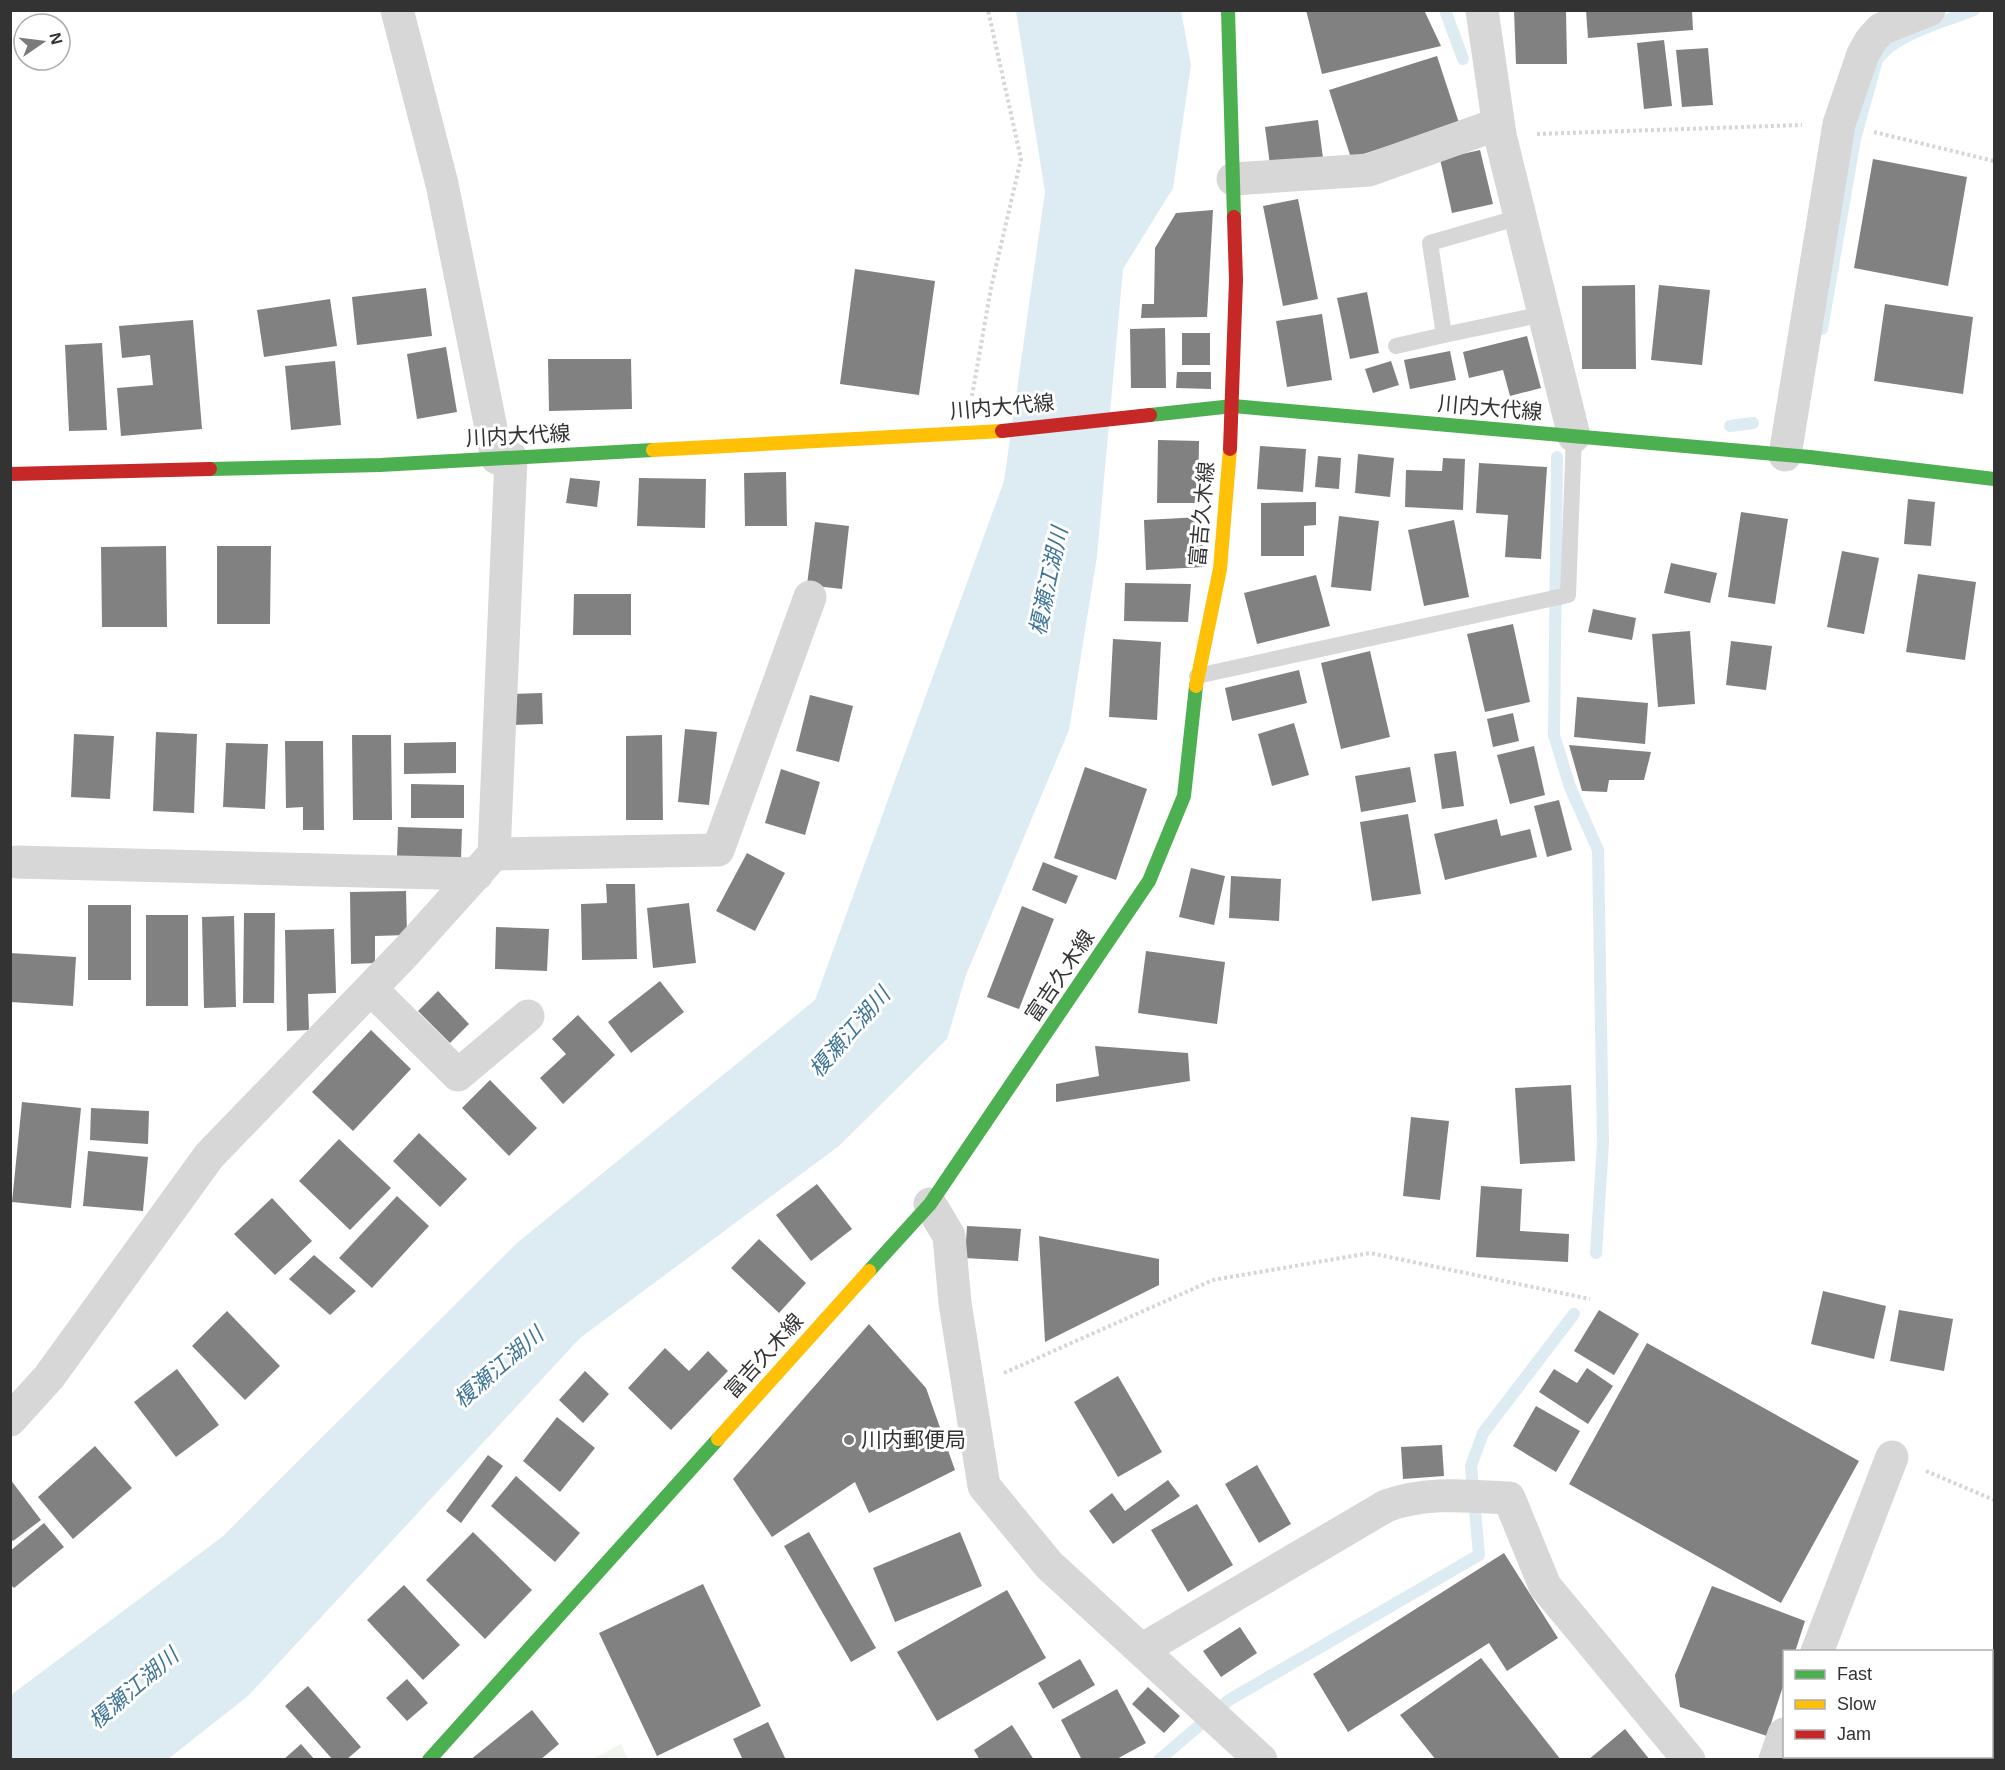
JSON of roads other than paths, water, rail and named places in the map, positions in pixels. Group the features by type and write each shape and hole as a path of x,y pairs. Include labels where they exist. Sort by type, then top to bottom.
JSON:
{"main road":[{"name":"富吉久木線","path":"429,1760 930,1204 1149,882 1184,796 1197,676 1220,569 1233,406 1236,280 1228,10"},
{"name":"川内大代線","path":"10,474 380,465 1001,431 1131,415 1233,406 1785,455 1995,479"}],"street":[{"path":"10,1420 49,1377 209,1156 371,989 485,864 504,458 442,184 397,10"},
{"path":"1482,10 1499,129 1574,436"},
{"path":"1785,455 1852,127 1863,54 1881,29 1929,10"},
{"path":"1233,179 1369,170 1499,129"},
{"path":"17,862 485,864 718,850 810,597"},
{"path":"371,989 458,1075 528,1016"},
{"path":"930,1204 949,1236 954,1303 984,1486 1049,1565 1143,1649 1260,1760"},
{"path":"1817,1650 1892,1457"},
{"path":"1143,1649 1386,1506 1405,1499 1471,1496 1509,1498 1545,1586 1689,1760"},
{"path":"1775,1760 1783,1739"}],"lane":[{"path":"1444,335 1430,243 1520,217"},
{"path":"1396,346 1544,314"},
{"path":"1197,676 1568,595 1574,436"}],"water":[{"name":"榎瀬江湖川","path":"1016,11 1181,11 1191,65 1173,188 1123,269 1097,556 1069,730 966,975 947,1039 839,1146 580,1338 248,1696 168,1759 11,1760 11,1695 222,1537 517,1243 815,1000 1004,481 1045,192"}],"waterway":[{"path":"1445,10 1463,59"},
{"path":"1822,329 1855,139 1877,60 1895,43 1908,36 1974,10"},
{"path":"1730,426 1753,423"},
{"path":"1557,457 1554,735 1570,787 1598,850 1603,1143 1596,1253"},
{"path":"1159,1760 1229,1700 1479,1555 1471,1466 1483,1433 1574,1314"}],"place":[{"name":"川内郵便局","path":"849,1440"}]}
